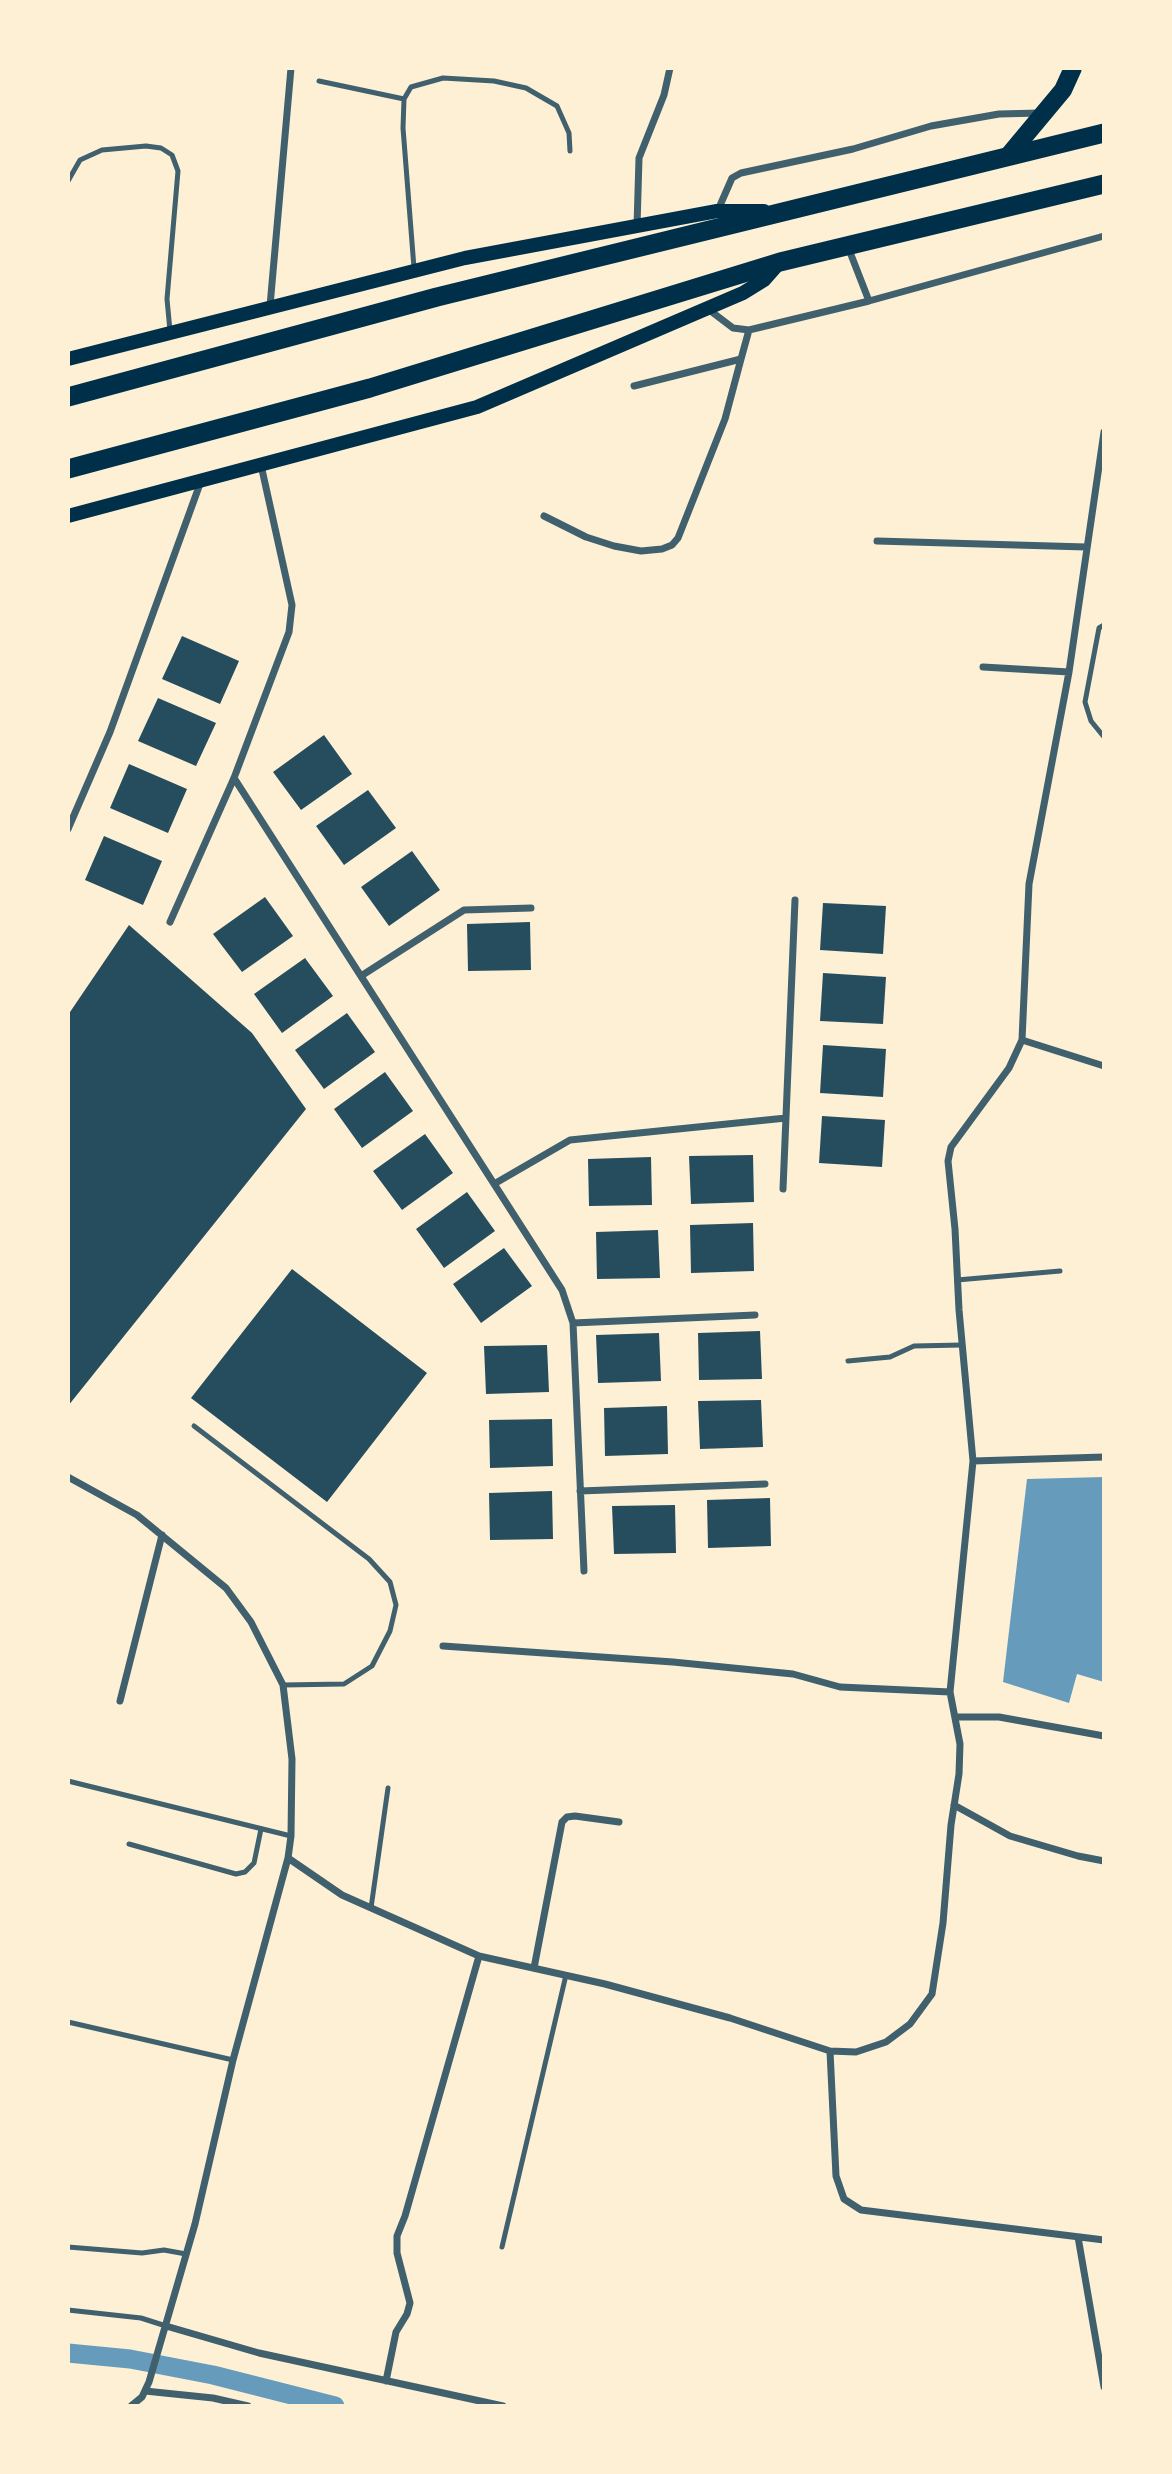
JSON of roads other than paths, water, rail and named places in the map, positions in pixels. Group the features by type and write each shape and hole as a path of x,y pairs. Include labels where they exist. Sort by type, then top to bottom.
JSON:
{"highway":[{"path":"68,397 437,297 1104,133"},
{"path":"68,469 370,388 780,262 1103,185"}],"main road":[{"path":"1008,156 1063,90 1073,68"},
{"path":"68,359 465,258 718,211 786,211"},
{"path":"68,516 477,407 743,293 764,279 780,262"}],"street":[{"path":"270,306 291,68"},
{"path":"637,226 639,158 664,95 670,68"},
{"path":"718,211 732,178 741,173 853,149 932,126 999,114 1042,113"},
{"path":"708,309 733,328 749,330 869,301 1104,236"},
{"path":"848,246 869,301"},
{"path":"544,516 586,537 614,546 640,551 672,545 678,538 725,419 749,330"},
{"path":"634,387 741,359"},
{"path":"288,1858 342,1895 479,1956 566,1975 730,2018 830,2051 856,2052 886,2042 910,2024 932,1994 943,1923 960,1744 950,1692 973,1461 948,1161 951,1147 1009,1068 1022,1040 1029,884 1069,672 1104,432"},
{"path":"170,922 234,778 289,632 292,605 261,466"},
{"path":"68,829 110,732 201,481"},
{"path":"877,541 1086,547"},
{"path":"983,667 1069,672"},
{"path":"234,778 562,1290 573,1323 584,1571"},
{"path":"783,1189 795,900"},
{"path":"361,976 464,910 531,908"},
{"path":"1022,1040 1104,1066"},
{"path":"494,1184 570,1140 786,1118"},
{"path":"573,1323 755,1315"},
{"path":"973,1461 1104,1457"},
{"path":"68,1477 137,1515 226,1588 251,1622 283,1685 292,1759 291,1836 288,1858 233,2060 166,2326 149,2382 142,2397 131,2406"},
{"path":"580,1491 765,1484"},
{"path":"120,1701 162,1535"},
{"path":"443,1646 673,1662 793,1674 840,1687 950,1692"},
{"path":"955,1717 999,1717 1104,1736"},
{"path":"954,1805 1010,1836 1104,1861"},
{"path":"534,1968 562,1822 567,1817 575,1816 619,1822"},
{"path":"386,2381 396,2332 410,2303 397,2253 397,2236 479,1956"},
{"path":"830,2051 836,2176 844,2199 861,2210 1104,2240"},
{"path":"1078,2237 1104,2387"},
{"path":"166,2326 259,2353 503,2406"},
{"path":"145,2391 213,2398 248,2406"}],"lane":[{"path":"415,271 403,128 404,99 411,87 443,78 494,81 527,88 557,106 569,133 570,151"},
{"path":"319,81 404,99"},
{"path":"68,181 80,160 102,150 146,146 161,148 172,155 178,171 167,299 170,332"},
{"path":"1104,625 1099,628 1085,702 1091,721 1104,737"},
{"path":"957,1280 1060,1271"},
{"path":"848,1361 890,1357 914,1346 962,1345"},
{"path":"194,1426 369,1559 390,1582 396,1605 390,1631 372,1666 344,1684 283,1685"},
{"path":"68,1781 291,1836"},
{"path":"371,1908 388,1788"},
{"path":"129,1844 236,1874 245,1872 254,1863 261,1829"},
{"path":"502,2247 566,1975"},
{"path":"68,2022 233,2060"},
{"path":"68,2247 134,2252 164,2250 186,2254"},
{"path":"68,2310 141,2318 166,2326"}],"water":[{"path":"1104,1477 1104,1682 1077,1674 1069,1703 1003,1682 1027,1479"}],"waterway":[{"path":"68,2353 130,2359 213,2375 335,2406"}]}
